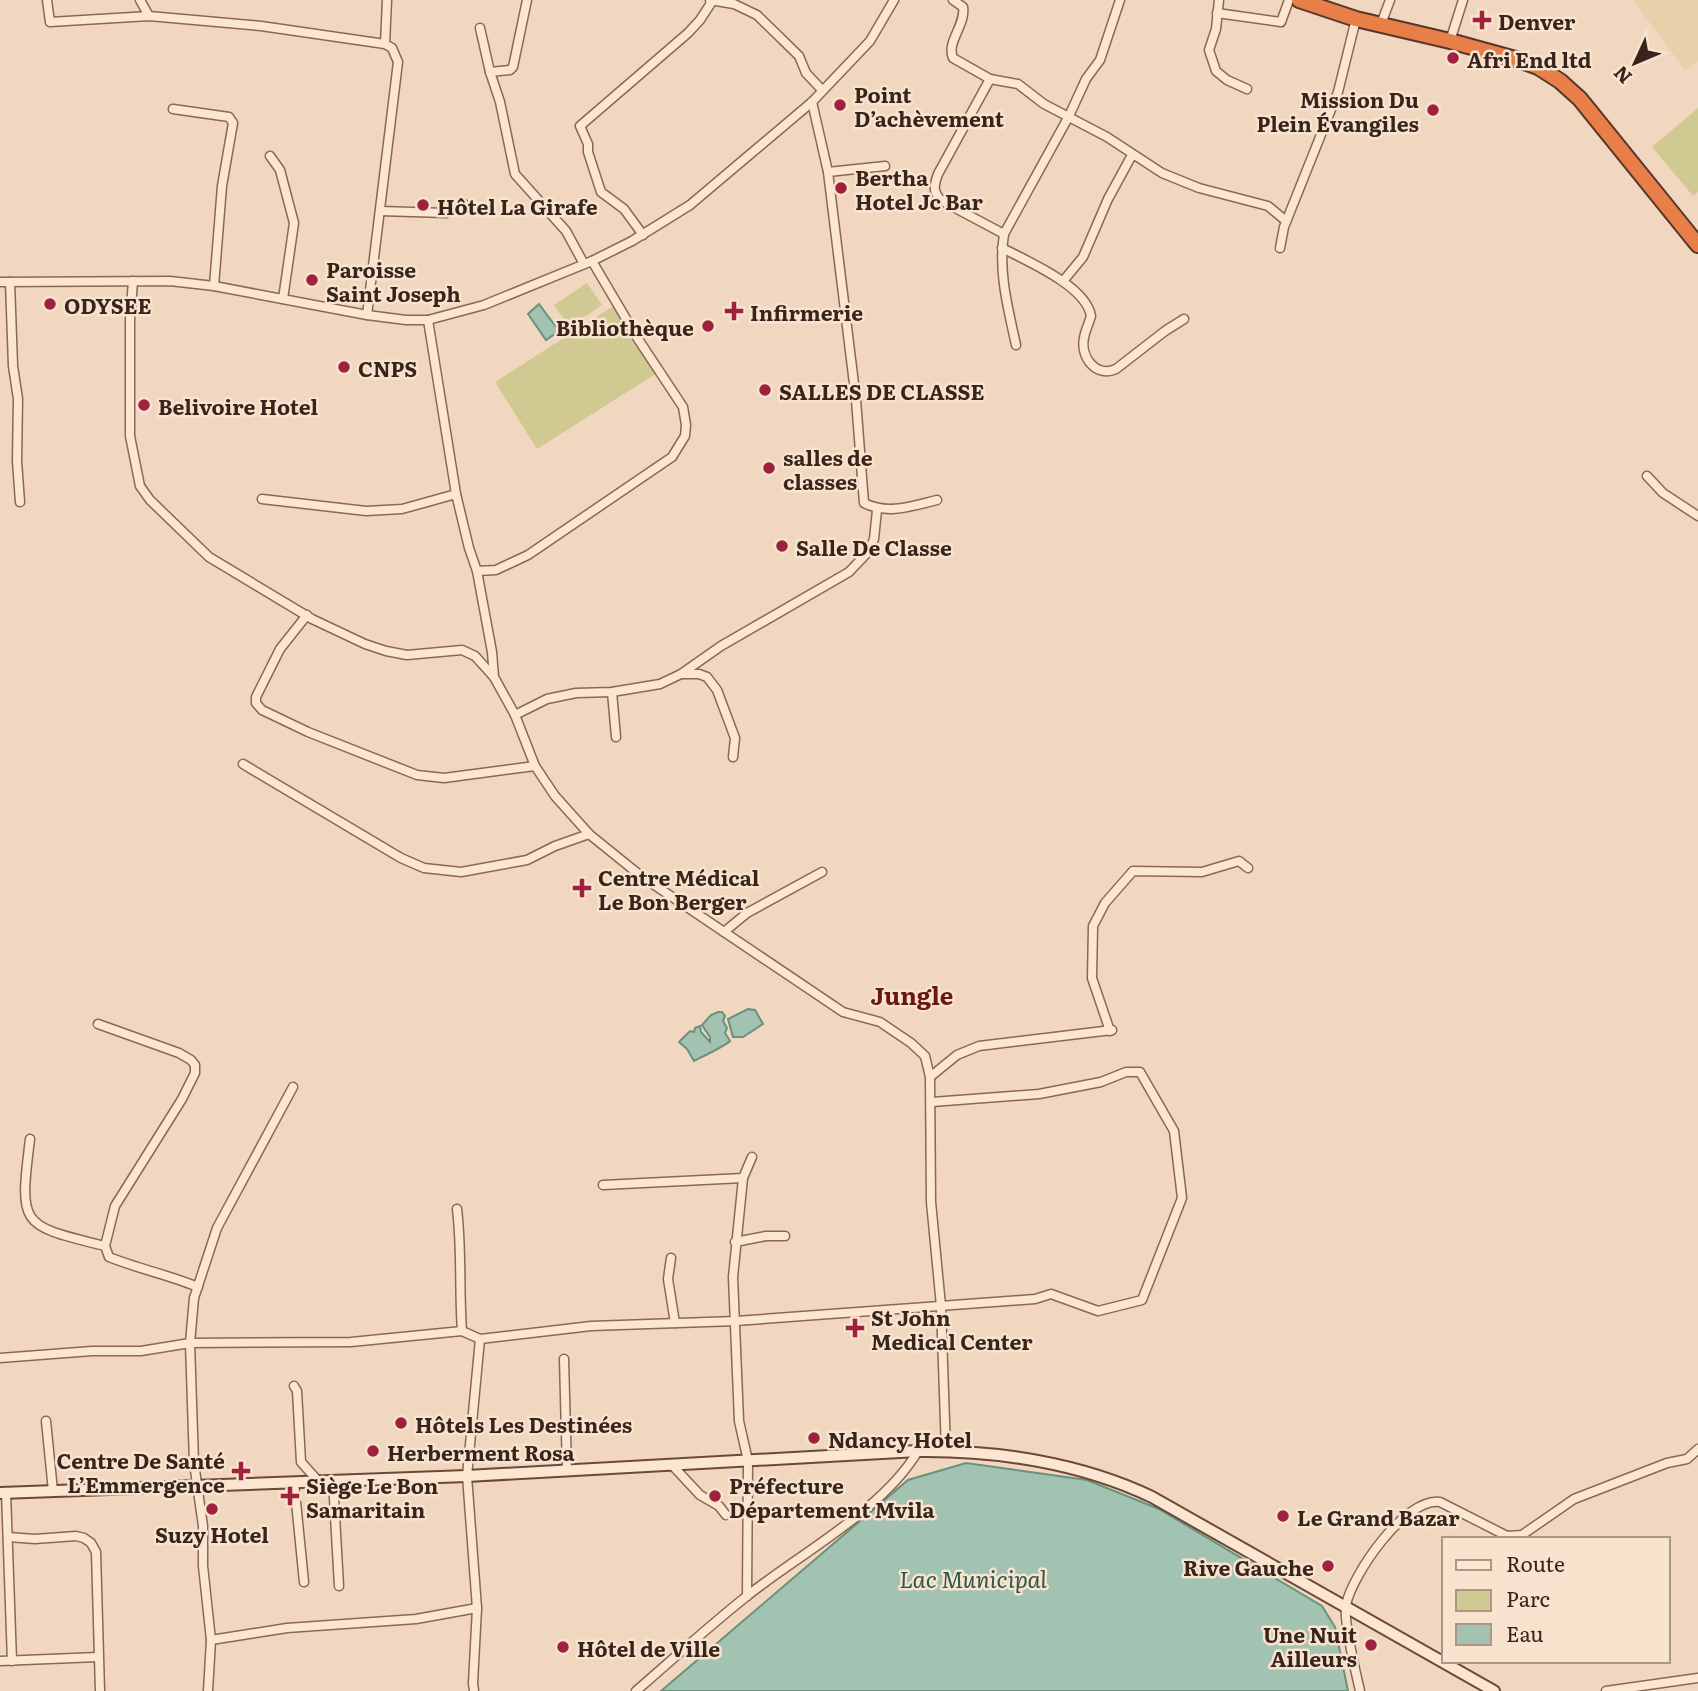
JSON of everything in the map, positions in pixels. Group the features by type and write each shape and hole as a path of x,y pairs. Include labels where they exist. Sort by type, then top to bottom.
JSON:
{"highway":[{"path":"1299,0 1356,19 1450,41 1538,67 1560,81 1580,99 1698,245"}],"street":[{"path":"47,0 50,22 149,16 261,26 385,44 392,48 397,62 367,315"},
{"path":"140,0 149,16"},
{"path":"385,44 387,0"},
{"path":"490,72 510,70 513,67 527,0"},
{"path":"643,235 624,209 601,192 581,124 688,33 712,0 734,4 757,15 799,56 806,73 822,90"},
{"path":"20,502 17,461 18,399 5,282 170,281 214,286 367,315 428,320 504,298 588,263 643,235 690,205 812,102 870,41 894,0"},
{"path":"953,0 963,7 964,16 950,50 953,58 990,79 1018,84 1044,104 1107,137 1162,173 1199,188 1268,206 1286,221"},
{"path":"1016,345 1003,286 1004,234 1069,116 1086,79 1100,60 1120,0"},
{"path":"1219,0 1216,29 1209,50 1216,71 1227,80 1247,89"},
{"path":"1217,13 1281,22 1289,0"},
{"path":"1381,24 1390,0"},
{"path":"1450,41 1463,0"},
{"path":"1280,248 1286,221 1338,92 1356,19"},
{"path":"477,571 496,569 528,555 672,457 685,436 686,425 682,407 588,263 566,231 515,174 500,102 480,28"},
{"path":"990,79 938,174 934,188 942,201 1004,234"},
{"path":"812,102 828,172 856,400 864,503 877,510 892,510 937,500"},
{"path":"173,109 229,117 233,123 222,186 214,286"},
{"path":"1064,281 1083,257 1108,199 1132,155"},
{"path":"270,156 280,170 294,223 284,299"},
{"path":"828,172 885,166"},
{"path":"380,211 446,212 464,204"},
{"path":"1002,248 1064,281 1090,311 1091,316 1083,340 1090,364 1100,371 1108,373 1116,369 1184,319"},
{"path":"133,281 130,320 130,436 140,486 150,500 209,557 307,615 365,644 407,655 462,650 470,652 494,677 515,715 535,766 555,796 589,834 641,876 843,1012 880,1022 925,1056 932,1102 931,1202 941,1306 946,1451"},
{"path":"428,320 456,494 477,571 494,677"},
{"path":"1647,476 1663,493 1698,516"},
{"path":"262,499 366,511 402,509 456,494"},
{"path":"515,715 547,699 660,684 681,674 721,646 849,572 869,551 877,510"},
{"path":"307,615 280,649 258,692 256,703 262,710 308,732 417,775 444,778 535,766"},
{"path":"681,674 707,677 717,690 735,738 733,757"},
{"path":"612,692 616,737"},
{"path":"243,764 401,858 424,868 461,872 527,860 589,834"},
{"path":"930,1077 957,1055 979,1046 1112,1030 1092,978 1093,926 1105,903 1133,871 1202,872 1239,861 1248,868"},
{"path":"724,932 747,913 821,872"},
{"path":"98,1024 179,1053 195,1065 195,1073 182,1099 115,1206 105,1246 109,1257 140,1270 170,1275 198,1287"},
{"path":"0,1357 92,1351 142,1351 190,1343 351,1342 463,1331 480,1339 591,1326 736,1321 1035,1299 1051,1294 1098,1311 1142,1300 1181,1198 1174,1131 1140,1072 1126,1072 1101,1082 1039,1094 932,1102"},
{"path":"208,1691 211,1640 194,1463 190,1343 194,1298 217,1228 293,1087"},
{"path":"30,1139 23,1192 26,1210 32,1220 55,1234 105,1246"},
{"path":"747,1596 748,1461 739,1421 733,1276 743,1178 752,1157"},
{"path":"603,1185 743,1178"},
{"path":"457,1209 461,1240 459,1294 463,1331"},
{"path":"735,1242 766,1236 785,1236"},
{"path":"671,1258 668,1279 675,1323"},
{"path":"474,1691 472,1683 477,1608 467,1476 480,1339"},
{"path":"564,1359 567,1471"},
{"path":"294,1386 297,1391 301,1462 319,1482"},
{"path":"46,1421 53,1491"},
{"path":"1360,1691 1346,1607 1354,1584 1373,1552 1397,1524 1424,1504 1440,1502 1514,1537 1522,1535 1574,1499 1667,1463 1687,1459 1698,1449"},
{"path":"636,1691 747,1596 861,1512 898,1479 918,1451"},
{"path":"12,1661 8,1537 3,1493 467,1476 946,1451 1024,1459 1127,1485 1442,1661"},
{"path":"672,1465 700,1495 719,1506 726,1515"},
{"path":"334,1481 338,1586"},
{"path":"294,1482 304,1582"},
{"path":"8,1537 35,1539 76,1536 91,1543 96,1552 99,1600 100,1691"},
{"path":"211,1640 287,1628 416,1619 477,1608"},
{"path":"0,1661 98,1657"},
{"path":"1445,1663 1494,1691"},
{"path":"1606,1691 1698,1678"}],"shaded area":[{"path":"1633,0 1698,0 1698,61 1685,70"}],"green space":[{"path":"1698,108 1698,192 1693,196 1652,147"},
{"path":"587,283 602,305 569,327 554,305"},
{"path":"615,305 657,373 537,449 495,382"}],"water":[{"path":"539,304 559,331 546,340 528,314"},
{"path":"748,1009 755,1010 763,1024 743,1037 733,1037 728,1019"},
{"path":"718,1012 725,1016 725,1033 730,1041 694,1061 679,1042 700,1026 701,1032 710,1042 710,1037 702,1025"},
{"name":"Lac Municipal","path":"966,1463 1087,1480 1159,1509 1322,1606 1335,1627 1348,1691 661,1691 908,1480"}],"place":[{"name":"Denver","path":"1482,20"},
{"name":"Afri End ltd","path":"1453,58"},
{"name":"Point D’achèvement","path":"840,105"},
{"name":"Mission Du Plein Évangiles","path":"1433,110"},
{"name":"Bertha Hotel Jc Bar","path":"841,188"},
{"name":"Hôtel La Girafe","path":"423,205"},
{"name":"Paroisse Saint Joseph","path":"312,280"},
{"name":"ODYSEE","path":"50,304"},
{"name":"Infirmerie","path":"734,311"},
{"name":"Bibliothèque","path":"708,326"},
{"name":"CNPS","path":"344,367"},
{"name":"SALLES DE CLASSE","path":"765,390"},
{"name":"Belivoire Hotel","path":"144,405"},
{"name":"salles de classes","path":"769,468"},
{"name":"Salle De Classe","path":"782,546"},
{"name":"Centre Médical Le Bon Berger","path":"582,888"},
{"name":"St John Medical Center","path":"855,1328"},
{"name":"Hôtels Les Destinées","path":"401,1423"},
{"name":"Ndancy Hotel","path":"814,1438"},
{"name":"Herberment Rosa","path":"373,1451"},
{"name":"Centre De Santé L’Emmergence","path":"241,1471"},
{"name":"Siège Le Bon Samaritain","path":"290,1496"},
{"name":"Préfecture Département Mvila","path":"715,1496"},
{"name":"Suzy Hotel","path":"212,1509"},
{"name":"Le Grand Bazar","path":"1283,1516"},
{"name":"Rive Gauche","path":"1328,1566"},
{"name":"Une Nuit Ailleurs","path":"1371,1645"},
{"name":"Hôtel de Ville","path":"563,1647"}],"district":[{"name":"Jungle","path":"912,994"}]}
